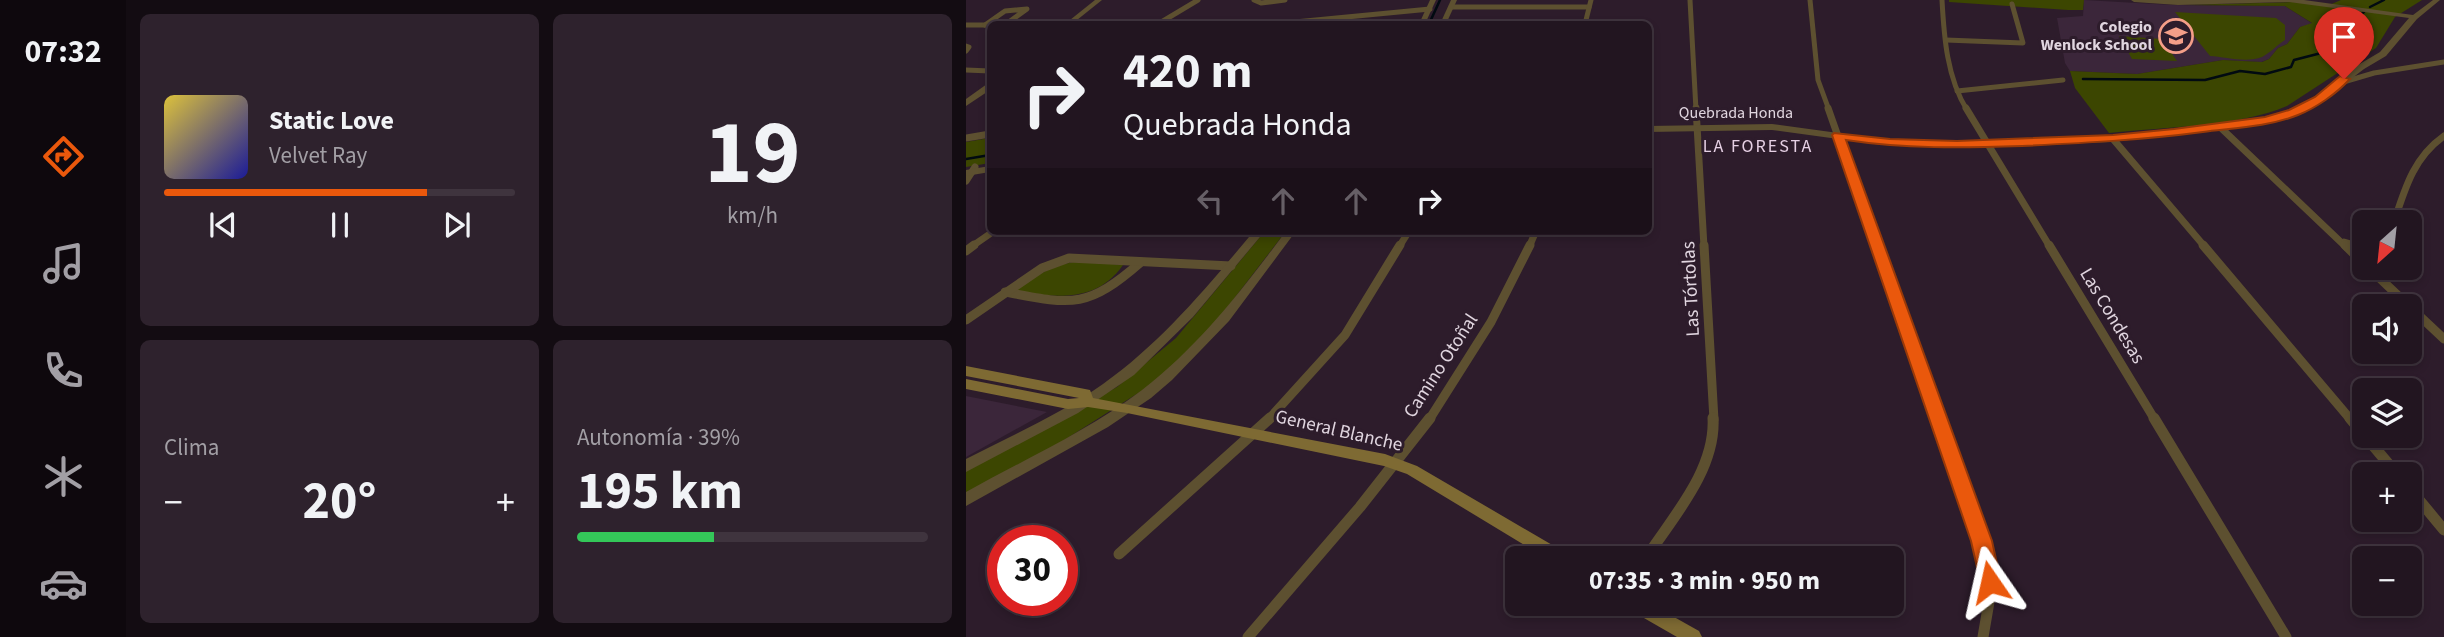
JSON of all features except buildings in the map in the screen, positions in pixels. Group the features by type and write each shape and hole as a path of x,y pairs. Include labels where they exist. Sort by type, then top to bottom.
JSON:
{"main road":[{"name":"General Blanche","path":"966,371 1085,394 1088,401"},
{"path":"966,384 975,381 999,384 1016,381"},
{"name":"General Blanche","path":"966,384 1068,404 1088,401 1127,408 1396,463 1539,546"},
{"path":"1657,616 1693,637"}],"street":[{"path":"1072,21 1099,0"},
{"path":"1081,21 1108,0"},
{"path":"1164,21 1198,0"},
{"path":"1254,0 1261,3 1284,0"},
{"path":"1424,21 1433,0"},
{"name":"Las Tórtolas","path":"1653,546 1704,464 1714,429 1690,0"},
{"path":"1810,0 1818,80 1986,554 1990,596 1983,637"},
{"name":"Las Condesas","path":"1942,0 1946,40 1957,91 2286,637"},
{"path":"2134,0 2328,2 2414,17"},
{"name":"Quebrada Honda","path":"1652,129 1772,127 1890,143 1986,143 2113,139 2266,120 2293,113 2319,99 2383,54 2414,17 2437,0"},
{"path":"1444,21 1453,4 1590,3 1586,21"},
{"path":"1946,40 2022,43 2024,41 2012,4"},
{"path":"993,21 1005,11 1027,9 1010,21"},
{"path":"1305,21 1430,9"},
{"path":"966,25 987,25"},
{"path":"2340,83 2444,62"},
{"path":"966,70 987,71"},
{"path":"1957,91 2063,80"},
{"path":"966,96 987,82"},
{"path":"966,103 987,88"},
{"path":"2220,127 2352,252"},
{"path":"966,138 987,134"},
{"path":"2398,210 2413,168 2428,148 2443,138"},
{"path":"2113,139 2352,422"},
{"path":"966,181 970,170"},
{"path":"966,251 988,235"},
{"path":"966,466 1088,401 1121,378 1166,340 1257,235"},
{"path":"966,500 1127,408 1170,374 1208,339 1288,235"},
{"path":"1119,554 1223,466 1344,336 1407,235"},
{"name":"Camino Otoñal","path":"1248,637 1396,463 1484,335 1515,278 1534,235"},
{"path":"2339,240 2352,244"},
{"path":"966,320 1042,268 1069,258 1231,265"},
{"path":"1005,292 1063,303 1081,302 1107,291 1140,262"},
{"path":"2382,280 2396,294"},
{"path":"2422,319 2444,339"},
{"path":"2374,448 2387,462"},
{"path":"2422,503 2444,530"}],"shaded area":[{"name":"Colegio Wenlock School","path":"2084,0 2172,5 2285,6 2313,24 2300,27 2287,44 2261,62 2223,60 2137,74 2070,71 2065,63 2057,18 2083,16"},
{"path":"966,396 1047,412 966,457"}],"green space":[{"path":"1949,0 2084,0 2083,10 2068,10"},
{"path":"2341,0 2422,0 2395,17 2376,48 2287,106 2267,113 2200,125 2109,133 2075,88 2070,71 2137,74 2223,60 2262,62 2287,44 2300,27 2312,23 2285,6 2183,5 2293,2 2327,6"},
{"path":"2175,12 2276,18 2285,25 2285,40 2256,59 2210,56"},
{"path":"2119,36 2162,39 2177,61 2132,59"},
{"path":"987,138 987,164 966,167 966,142"},
{"path":"1262,235 1283,235 1203,339 1165,376 1058,444 966,494 966,471 1117,387 1176,338"},
{"path":"1080,261 1123,265 1100,287 1087,292 1058,296 1012,292 1044,272"}],"waterway":[{"path":"1430,21 1440,0"},
{"path":"2370,7 2384,0"},
{"path":"2083,79 2205,80 2240,71 2265,74 2291,67 2294,60 2329,51 2336,43 2351,38 2350,29 2358,25 2356,18 2364,12"},
{"path":"966,159 987,156"}],"place":[{"name":"Colegio Wenlock School","path":"2176,36"}],"district":[{"name":"LA FORESTA","path":"1758,146"}],"route":[{"path":"1990,582 1986,554 1838,135 1890,143 1957,144 2113,139 2266,120 2293,113 2319,99 2344,79"}]}
